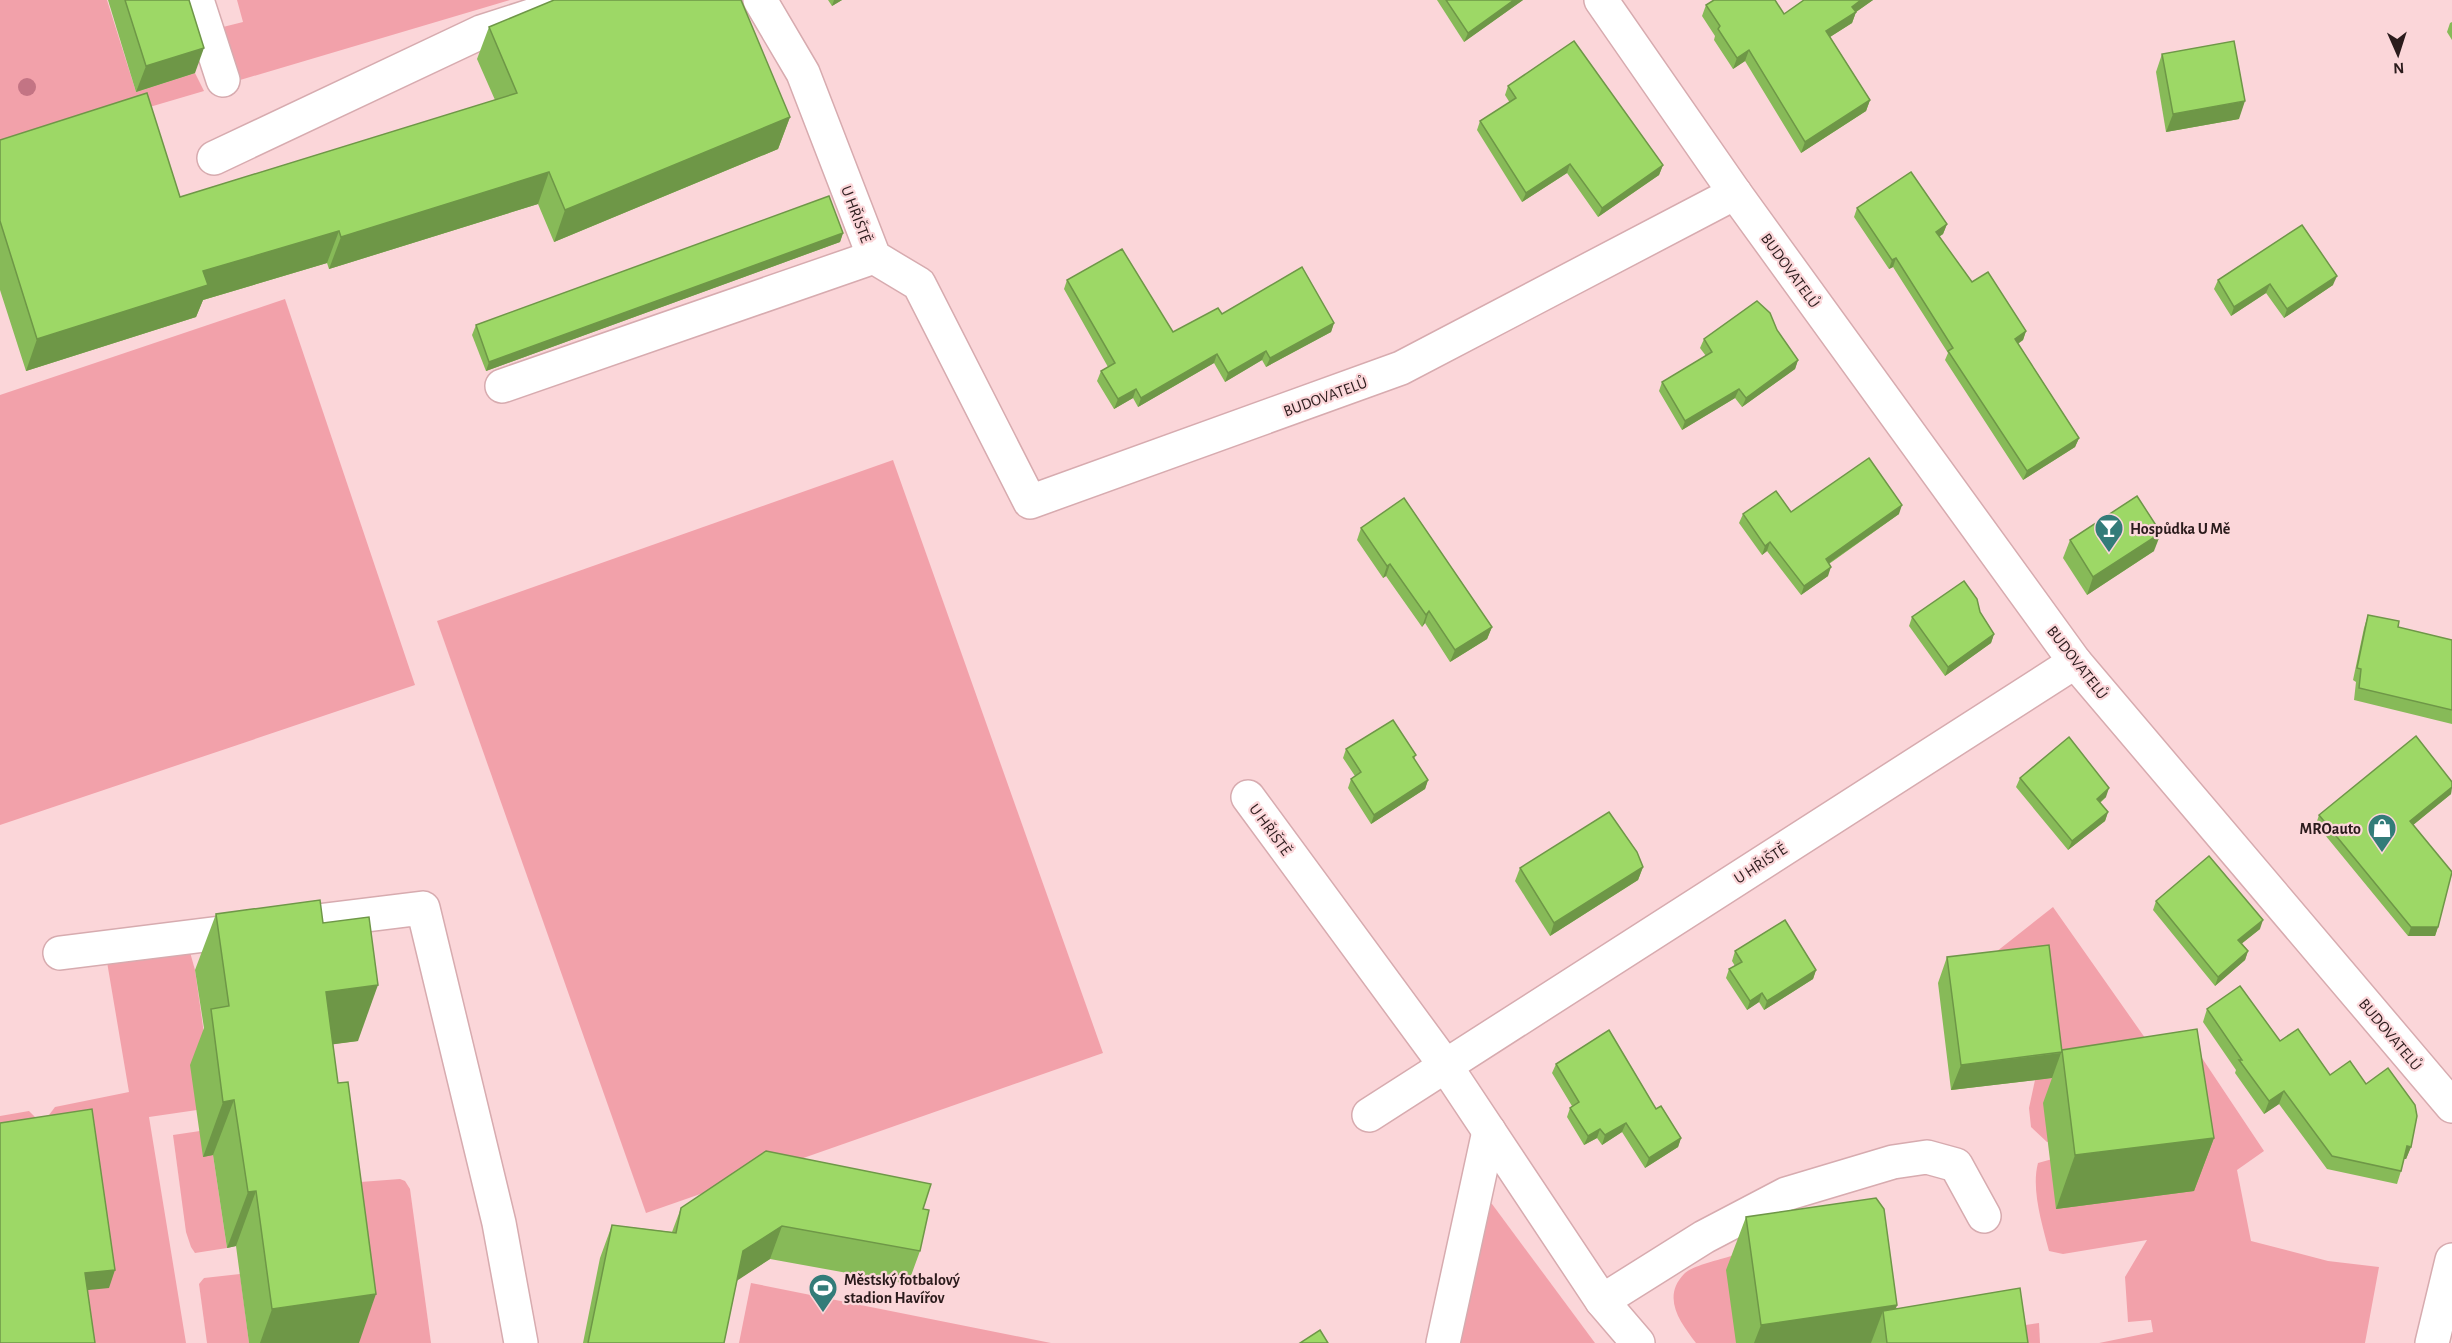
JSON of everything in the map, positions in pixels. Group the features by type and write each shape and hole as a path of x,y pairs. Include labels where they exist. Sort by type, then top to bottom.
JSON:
{"street":[{"path":"198,0 224,80"},
{"path":"214,158 481,32 580,0"},
{"name":"U HŘIŠTĚ","path":"760,0 803,72 874,257 919,284 1030,502"},
{"name":"BUDOVATELŮ","path":"1601,0 1735,193 2075,662 2452,1106"},
{"name":"BUDOVATELŮ","path":"1030,502 1401,368 1735,193"},
{"path":"502,386 874,257"},
{"name":"U HŘIŠTĚ","path":"1445,1065 2075,662"},
{"name":"U HŘIŠTĚ","path":"1248,797 1445,1065 1602,1301 1638,1343"},
{"path":"60,953 423,908 499,1223 521,1343"},
{"path":"1369,1115 1445,1065"},
{"path":"1443,1343 1489,1131"},
{"path":"1602,1301 1704,1237 1786,1194 1893,1162 1927,1157 1956,1165 1984,1216"},
{"path":"2432,1343 2452,1260"}],"shaded area":[{"path":"0,0 107,0 136,92 195,73 204,91 0,151"},
{"path":"237,0 510,0 230,83 215,29 243,22"},
{"path":"285,299 415,685 0,825 0,395"},
{"path":"893,460 1103,1053 646,1213 437,621"},
{"path":"2053,907 2150,1045 2186,1034 2264,1151 2237,1170 2251,1241 2328,1261 2379,1267 2365,1343 2099,1343 2153,1332 2151,1320 2128,1322 2125,1277 2147,1240 2063,1254 2049,1251 2038,1207 2036,1173 2038,1163 2056,1158 2054,1141 2047,1142 2031,1127 2029,1108 2035,1080 2052,1078 1982,963"},
{"path":"188,945 195,970 208,1062 197,1110 149,1117 186,1343 86,1343 79,1291 109,1287 49,1121 49,1115 55,1107 129,1092 106,956"},
{"path":"29,1111 35,1117 36,1134 0,1140 0,1116"},
{"path":"200,1131 213,1155 227,1248 195,1253 186,1232 173,1135"},
{"path":"400,1179 405,1181 410,1189 431,1343 355,1343 334,1184"},
{"path":"1483,1199 1492,1204 1595,1343 1452,1343"},
{"path":"1849,1219 1888,1343 1696,1343 1680,1319 1674,1301 1677,1283 1684,1274 1693,1268"},
{"path":"240,1274 249,1343 207,1343 199,1284 204,1278"},
{"name":"Městský fotbalový stadion Havířov","path":"751,1283 1051,1343 739,1343"},
{"path":"2039,1323 2040,1343 1900,1343"}],"building":[{"path":"125,0 189,0 204,48 146,66"},
{"path":"554,0 741,0 790,117 565,210 549,172 341,237 339,231 203,271 208,285 37,339 0,221 0,140 147,93 180,197 517,93 489,27"},
{"path":"1446,0 1514,0 1468,33"},
{"path":"1714,0 1775,0 1784,14 1804,0 1861,0 1852,7 1856,12 1826,31 1870,100 1805,142 1749,50 1737,58 1718,29 1720,26 1706,5"},
{"path":"1574,41 1663,165 1602,208 1570,164 1526,193 1480,121 1516,98 1508,86"},
{"path":"2234,41 2245,101 2173,114 2162,54"},
{"path":"1911,172 1947,224 1936,232 1972,282 1988,272 2026,331 2015,339 2079,438 2027,471 1948,351 1953,348 1896,258 1892,260 1857,208"},
{"path":"829,196 843,233 489,362 476,325"},
{"path":"2302,225 2337,276 2287,309 2270,284 2234,307 2218,280"},
{"path":"1122,249 1173,332 1218,308 1222,314 1302,267 1334,323 1270,358 1266,351 1228,373 1217,354 1141,398 1136,389 1118,399 1101,371 1115,363 1067,280"},
{"path":"1757,301 1770,313 1777,330 1798,360 1746,398 1739,389 1685,421 1662,382 1712,352 1704,339"},
{"path":"1869,458 1902,505 1826,559 1831,567 1804,586 1770,542 1765,546 1743,514 1776,491 1791,512"},
{"path":"2137,496 2161,533 2093,577 2070,540"},
{"path":"1404,498 1492,627 1455,650 1429,611 1426,615 1390,564 1387,566 1361,528"},
{"path":"1964,581 1977,599 1980,612 1994,634 1948,667 1912,617"},
{"path":"2368,615 2399,621 2398,627 2452,640 2452,710 2359,688 2361,669 2357,668"},
{"path":"1393,720 1416,755 1413,757 1428,780 1374,815 1351,779 1361,772 1346,749"},
{"name":"MROauto","path":"2416,736 2452,782 2452,787 2410,821 2452,872 2438,927 2411,927 2319,815"},
{"path":"2069,737 2109,788 2097,799 2108,812 2072,841 2020,778"},
{"path":"1609,812 1637,852 1643,867 1554,923 1520,868"},
{"path":"2209,856 2263,920 2238,940 2248,951 2218,977 2156,901"},
{"path":"320,900 323,923 369,917 378,985 326,992 338,1083 348,1082 376,1294 272,1309 256,1191 248,1192 234,1100 223,1102 211,1009 229,1006 216,914"},
{"path":"1785,920 1816,970 1767,1001 1762,993 1750,1001 1729,969 1742,962 1735,951"},
{"path":"2049,945 2062,1052 1961,1065 1947,957"},
{"path":"2240,986 2280,1041 2298,1029 2330,1075 2350,1061 2366,1084 2388,1068 2415,1105 2417,1116 2411,1147 2407,1146 2401,1171 2332,1156 2284,1091 2269,1101 2239,1060 2242,1060 2207,1009"},
{"path":"2197,1029 2214,1138 2075,1155 2062,1050"},
{"path":"1609,1030 1656,1109 1661,1106 1681,1138 1649,1158 1626,1123 1605,1135 1600,1129 1588,1136 1570,1108 1579,1102 1556,1064"},
{"path":"92,1109 115,1270 85,1273 95,1343 0,1343 0,1123"},
{"path":"766,1151 931,1184 923,1209 929,1210 920,1251 782,1226 743,1251 724,1343 588,1343 612,1225 676,1233 681,1208"},
{"path":"1876,1198 1884,1209 1897,1305 1761,1325 1746,1217"},
{"path":"2020,1288 2028,1343 1887,1343 1883,1311"},
{"path":"1320,1330 1328,1343 1300,1343"}],"place":[{"name":"Hospůdka U Mě","path":"2109,554"},
{"name":"MROauto","path":"2382,854"},
{"name":"Městský fotbalový stadion Havířov","path":"823,1314"}]}
